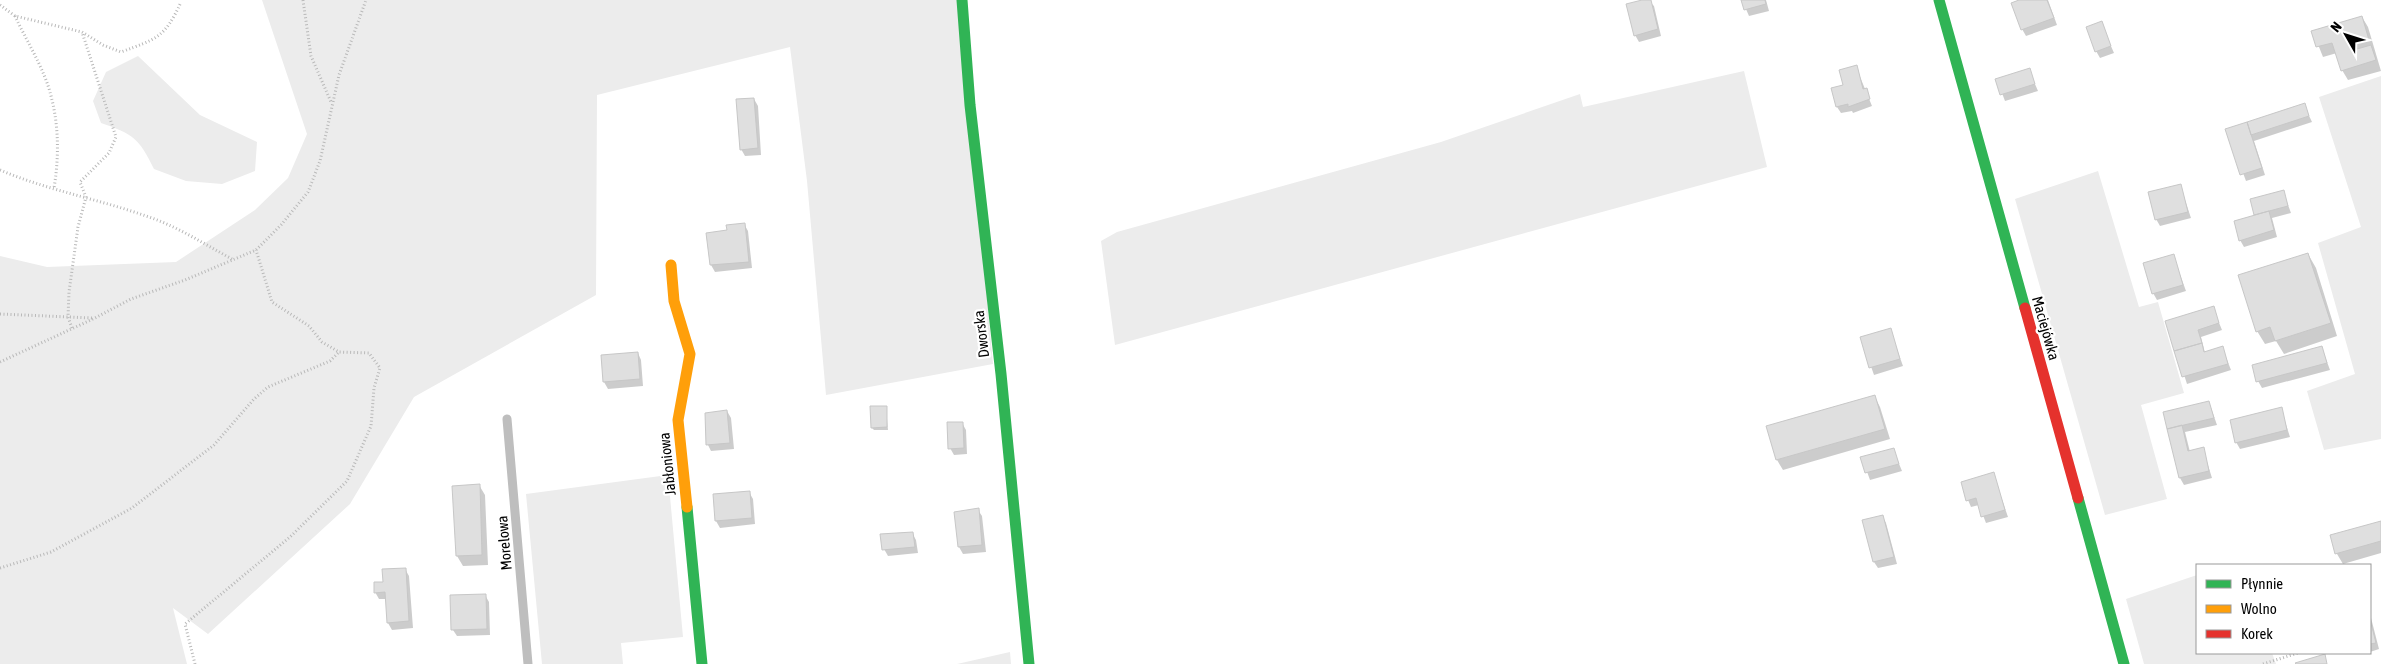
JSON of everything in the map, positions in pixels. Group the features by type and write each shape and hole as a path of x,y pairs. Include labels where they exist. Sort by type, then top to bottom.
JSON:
{"street":[{"name":"Dworska","path":"962,0 970,105 1001,374 1029,664"},
{"name":"Maciejówka","path":"1939,0 2124,664"},
{"name":"Jabłoniowa","path":"672,265 674,301 690,354 678,420 702,664"}],"lane":[{"name":"Morelowa","path":"507,419 528,664"}],"path":[{"path":"303,0 311,56 332,103"},
{"path":"0,362 130,299 185,280 256,250 282,225 308,192 320,161 332,103 350,40 366,0"},
{"path":"0,4 15,16 82,32 121,52 159,38 173,20 181,2"},
{"path":"15,16 51,95 57,130 57,169 54,188"},
{"path":"72,328 68,317 69,292 78,227 86,197 80,182 109,153 116,137 82,32"},
{"path":"0,170 24,180 148,216 186,233 232,259"},
{"path":"195,664 185,624 290,537 346,481 370,426 374,388 380,368 369,353 338,352 322,342 309,326 272,302 256,250"},
{"path":"0,314 94,318"},
{"path":"0,568 52,552 132,508 214,446 254,399 268,387 330,361 338,352"},
{"path":"2263,664 2295,654"}],"shaded area":[{"path":"262,0 960,0 993,364 826,395 807,181 790,47 597,95 596,295 414,397 350,504 208,634 173,608 187,664 0,664 0,256 47,267 176,262 255,210 288,178 307,134"},
{"path":"138,56 200,115 257,142 255,171 222,184 186,181 154,169 144,150 134,138 121,130 101,123 93,101 106,72"},
{"path":"1744,71 1767,167 1115,345 1101,241 1117,232 1441,142 1580,94 1583,107"},
{"path":"2381,76 2381,439 2324,450 2307,391 2355,374 2318,243 2361,227 2319,97"},
{"path":"2098,171 2139,307 2158,302 2184,393 2141,405 2167,499 2105,515 2015,199"},
{"path":"668,475 683,637 621,643 623,664 542,664 526,494"},
{"path":"2196,575 2196,654 2272,654 2276,664 2144,664 2126,599"},
{"path":"1010,652 1011,664 957,664"}],"building":[{"path":"1651,0 1658,29 1634,36 1626,4"},
{"path":"1741,0 1765,0 1766,4 1744,10"},
{"path":"2019,0 2047,0 2054,18 2021,30 2011,3"},
{"path":"2362,16 2369,40 2355,44 2357,49 2371,45 2376,60 2341,71 2332,43 2316,47 2311,31"},
{"path":"2102,21 2111,46 2095,52 2086,27"},
{"path":"1857,65 1863,89 1867,88 1870,99 1848,107 1848,104 1836,107 1831,88 1843,85 1839,70"},
{"path":"2030,68 2035,84 2000,95 1995,79"},
{"path":"754,98 758,148 740,150 736,99"},
{"path":"2305,103 2309,116 2251,135 2247,122"},
{"path":"2247,122 2262,168 2240,175 2225,129"},
{"path":"2181,184 2188,212 2155,220 2148,192"},
{"path":"2284,190 2288,206 2254,215 2250,199"},
{"path":"2269,211 2274,230 2239,241 2234,221"},
{"path":"745,223 749,262 710,265 706,233 727,230 726,225"},
{"path":"2308,253 2331,323 2275,341 2270,327 2256,332 2238,275"},
{"path":"2174,254 2183,285 2152,294 2143,263"},
{"path":"2214,306 2219,323 2198,330 2202,343 2174,351 2165,321"},
{"path":"1891,328 1900,359 1869,368 1860,337"},
{"path":"2202,343 2204,352 2223,346 2228,364 2182,377 2174,351"},
{"path":"2322,346 2327,363 2256,382 2252,365"},
{"path":"638,352 640,379 603,382 601,355"},
{"path":"1875,395 1885,429 1776,460 1766,426"},
{"path":"2209,401 2214,418 2167,429 2163,412"},
{"path":"870,406 887,406 887,427 871,428"},
{"path":"2282,407 2287,430 2235,443 2230,420"},
{"path":"727,410 730,443 706,445 705,413"},
{"path":"947,422 963,422 964,448 948,449"},
{"path":"2182,425 2188,451 2204,447 2209,471 2179,478 2167,429"},
{"path":"1894,448 1899,464 1865,473 1860,457"},
{"path":"1994,472 2005,510 1981,517 1976,498 1966,501 1961,482"},
{"path":"480,484 482,555 456,556 452,486"},
{"path":"750,491 752,518 715,521 713,494"},
{"path":"979,508 982,545 958,547 954,512"},
{"path":"1883,515 1894,557 1873,562 1862,520"},
{"path":"2381,521 2381,541 2335,554 2330,535"},
{"path":"913,532 915,547 882,550 880,534"},
{"path":"406,568 409,621 387,623 385,592 374,593 374,582 383,582 382,569"},
{"path":"486,594 487,629 451,630 450,595"},
{"path":"2371,623 2376,643 2371,644"},
{"path":"2325,654 2327,664 2295,663"}],"traffic: fast":[{"path":"962,0 970,105 1001,374 1029,664"},
{"path":"1939,0 2025,308"},
{"path":"2078,498 2124,664"},
{"path":"687,507 702,664"}],"traffic: slow":[{"path":"671,265 674,301 690,354 678,420 687,507"}],"traffic: jam":[{"path":"2025,308 2078,498"}]}
